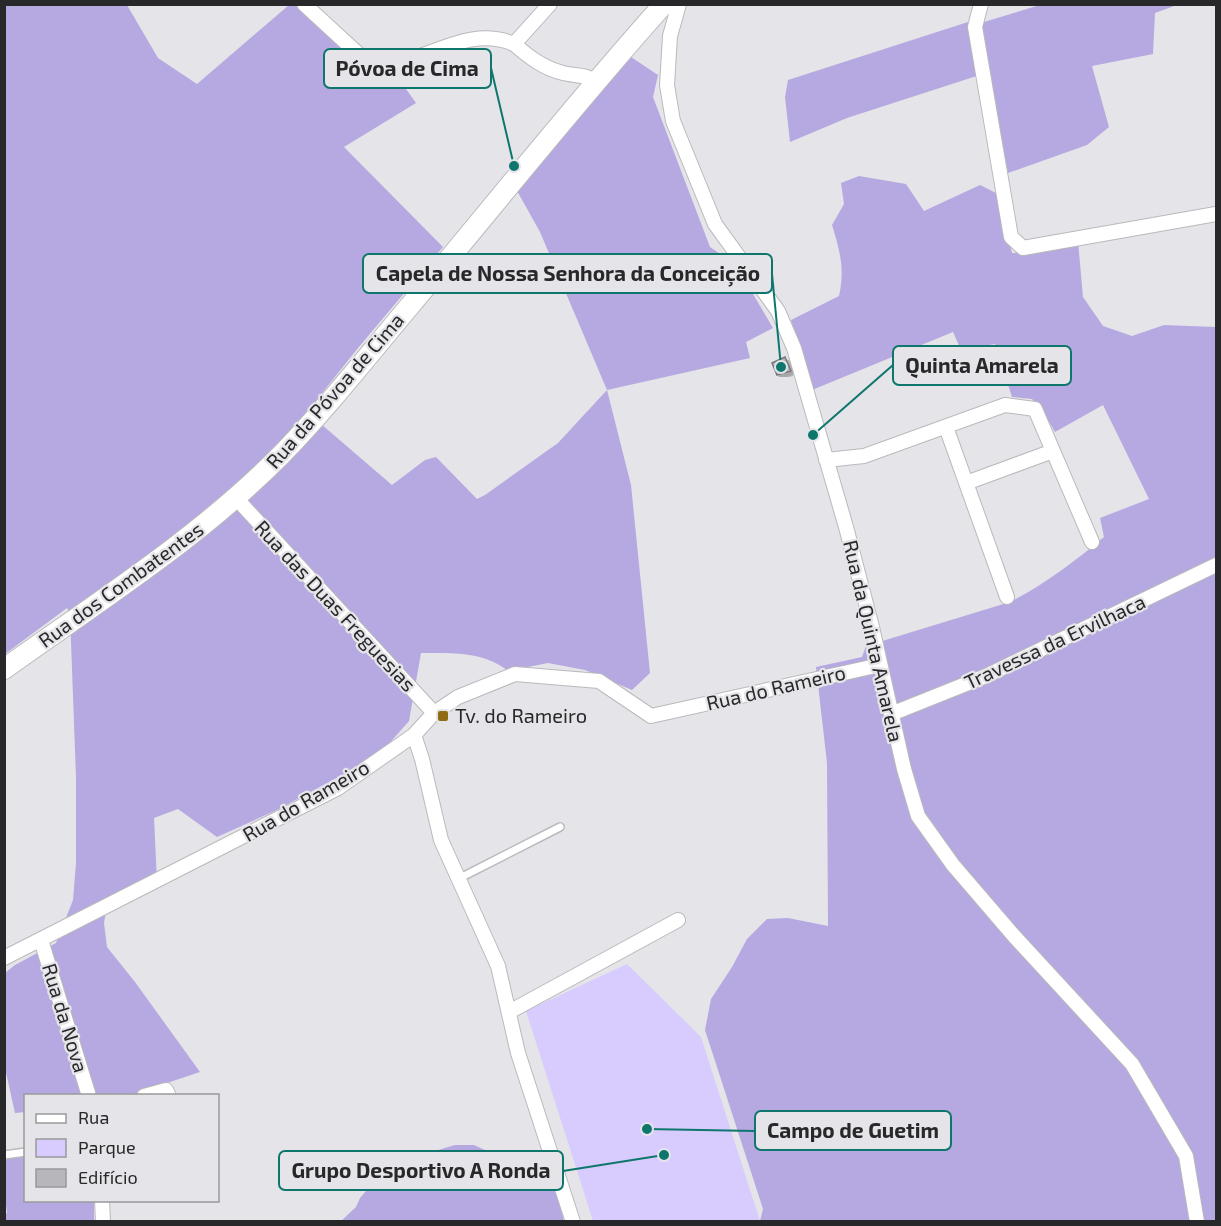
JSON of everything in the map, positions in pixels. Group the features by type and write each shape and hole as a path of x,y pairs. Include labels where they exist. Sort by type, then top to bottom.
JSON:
{"main road":[{"name":"Rua da Póvoa de Cima","path":"236,498 282,454 354,373 595,81 664,4"},
{"name":"Rua dos Combatentes","path":"4,669 146,569 236,498"}],"street":[{"path":"304,4 367,62 394,63 481,37 507,41 514,44 537,64 563,74 588,76 595,81"},
{"path":"514,44 550,4"},
{"name":"Rua da Quinta Amarela","path":"679,4 670,36 667,85 673,121 716,224 778,311 794,348 846,527 904,769 918,816 953,865 1006,927 1132,1064 1186,1156 1197,1221"},
{"path":"981,4 975,27 1011,237 1023,248 1216,214"},
{"path":"826,460 864,456 1005,405 1035,409 1092,542"},
{"path":"946,428 1007,597"},
{"path":"966,483 1053,451"},
{"name":"Rua das Duas Freguesias","path":"236,498 434,713"},
{"name":"Travessa da Ervilhaca","path":"891,714 986,676 1216,565"},
{"name":"Rua do Rameiro","path":"4,958 338,788 414,735 434,713 458,697 514,674 599,681 651,716 880,665"},
{"path":"414,735 441,840 498,966 518,1053 573,1221"},
{"path":"509,1012 678,920"},
{"name":"Rua da Nova","path":"41,940 89,1094"},
{"path":"148,1094 166,1090 169,1094"},
{"path":"102,1202 103,1221"}],"lane":[{"path":"458,879 560,827"},
{"path":"4,1155 24,1152"}],"green space":[{"path":"627,964 701,1037 760,1221 593,1221 526,1011"}],"shaded area":[{"path":"5,5 127,5 158,58 197,84 289,5 296,5 355,56 379,68 394,72 416,103 344,147 443,247 307,412 392,485 425,460 436,457 477,499 558,443 607,390 631,485 650,673 632,690 585,670 548,663 508,671 499,664 466,654 421,653 409,721 379,755 277,810 217,837 178,809 154,818 157,881 107,906 104,923 107,947 200,1072 134,1094 24,1094 24,1112 15,1113 5,1068 5,973 15,965 56,943 73,900 76,863 76,778 70,614 67,608 5,654"},
{"path":"1040,5 1177,5 1155,13 1153,54 1092,66 1109,127 1087,145 1008,173 989,72 847,118 790,142 785,97 788,80 968,22 984,22"},
{"path":"628,55 658,75 653,97 710,247 736,265 773,328 746,342 750,358 607,390 540,232 516,189"},
{"path":"859,176 906,184 924,211 980,185 1000,195 1012,253 1037,252 1078,241 1083,297 1103,326 1132,336 1164,325 1216,327 1216,1221 760,1221 763,1209 705,1030 711,999 747,939 767,919 788,918 828,926 827,763 816,667 862,657 866,646 1010,602 1059,572 1104,537 1100,518 1149,499 1103,405 1055,432 1044,413 1032,399 1012,397 995,344 961,350 953,332 812,390 791,320 839,296 842,277 841,260 832,225 844,204 841,183"},
{"path":"455,1145 474,1145 505,1159 522,1160 547,1157 564,1221 340,1222 356,1207 360,1198 378,1177 428,1153"},
{"path":"24,1156 24,1202 94,1202 94,1221 5,1221 4,1214 7,1213 5,1158"}],"building":[{"path":"785,357 791,371 777,375 772,363"}],"place":[{"name":"Póvoa de Cima","path":"514,166"},
{"name":"Capela de Nossa Senhora da Conceição","path":"781,367"},
{"name":"Quinta Amarela","path":"813,435"},
{"name":"Tv. do Rameiro","path":"443,716"},
{"name":"Campo de Guetim","path":"647,1129"},
{"name":"Grupo Desportivo A Ronda","path":"664,1155"}]}
